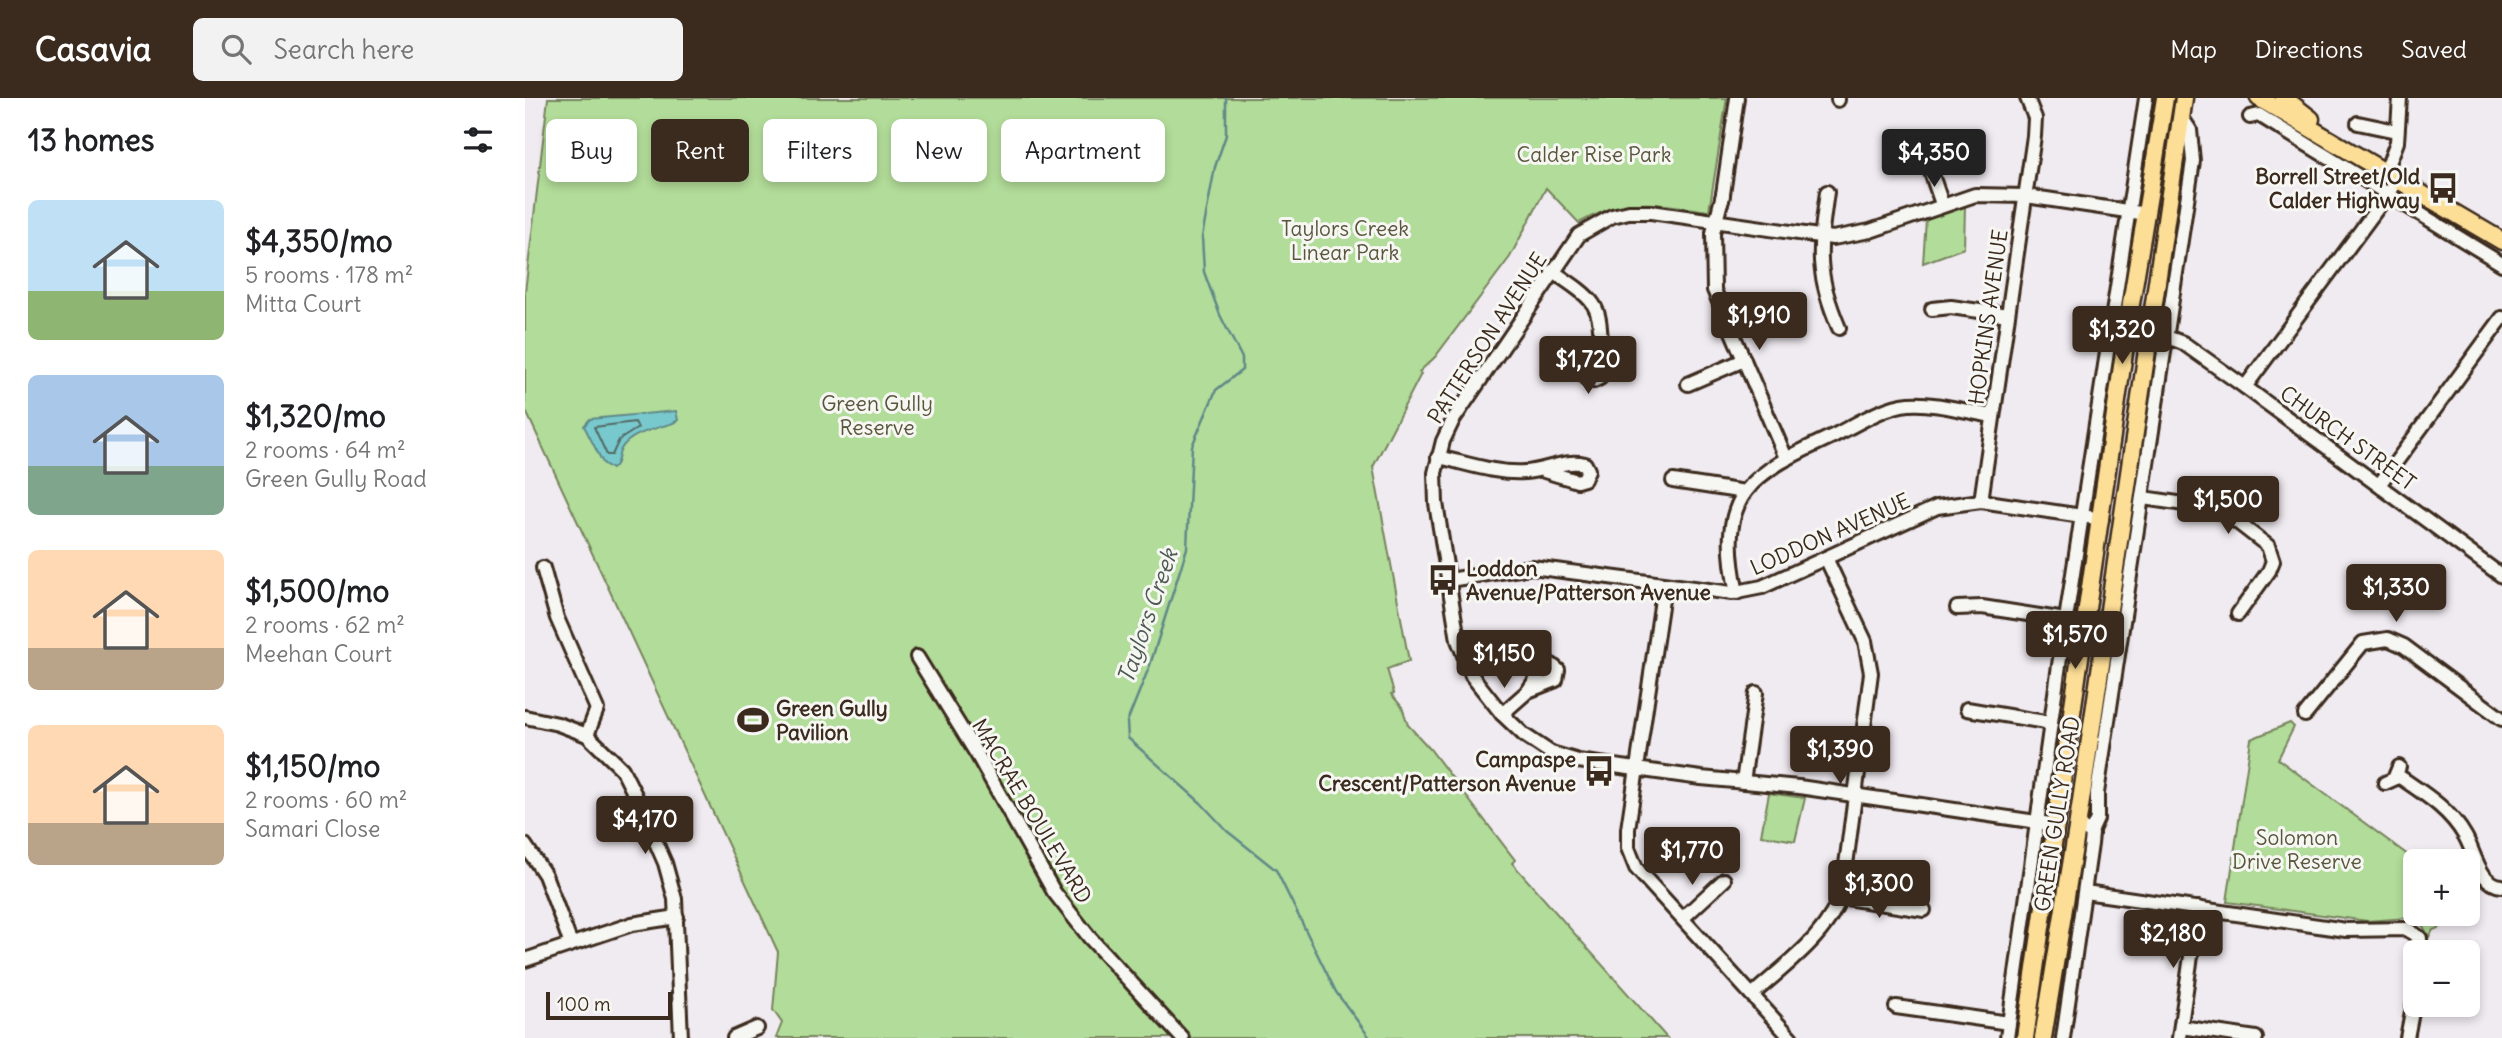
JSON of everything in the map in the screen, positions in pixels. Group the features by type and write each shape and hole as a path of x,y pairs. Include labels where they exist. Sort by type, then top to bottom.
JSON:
{"main road":[{"name":"GREEN GULLY ROAD","path":"2025,1038 2165,98"},
{"path":"2183,108 2199,98"},
{"path":"2247,98 2283,105"},
{"path":"2259,98 2283,105 2346,147 2502,241"},
{"name":"GREEN GULLY ROAD","path":"2043,1038 2084,830 2122,522 2183,108"},
{"path":"2102,519 2122,522"},
{"path":"2057,825 2084,830"}],"street":[{"path":"1737,98 1713,249 1714,290 1786,458"},
{"name":"HOPKINS AVENUE","path":"1981,501 2035,125 2027,98"},
{"path":"2007,1038 2066,620 2146,98"},
{"path":"2245,387 2388,195 2388,172 2400,98"},
{"path":"2063,1038 2085,892 2084,830 2097,819 2097,793 2167,337 2193,147 2183,108"},
{"path":"2250,117 2259,115 2502,264"},
{"path":"2358,123 2396,131"},
{"path":"1922,146 1942,204"},
{"path":"1827,192 1820,237 1822,273 1839,328"},
{"name":"PATTERSON AVENUE","path":"2057,825 1855,796 1637,770 1551,753 1524,735 1502,714 1479,685 1464,660 1435,495 1438,457 1453,420 1579,235 1600,221 1621,213 1651,212 1820,237 1855,235 1975,195 2025,196 2147,214"},
{"path":"1552,271 1594,302 1600,320 1600,336"},
{"path":"1932,309 1951,307 2008,315"},
{"path":"2379,485 2502,318"},
{"name":"CHURCH STREET","path":"2167,337 2183,343 2245,387 2502,576"},
{"path":"1688,384 1744,359"},
{"path":"1737,593 1729,541 1733,520 1745,492 1766,469 1907,404 1993,416"},
{"path":"1438,457 1501,471 1544,471"},
{"path":"1673,481 1745,492"},
{"path":"2143,498 2212,508 2228,515 2268,546 2273,561 2269,571 2238,614"},
{"name":"LODDON AVENUE","path":"1449,580 1532,567 1664,586 1737,593 1762,587 1937,507 1981,501 2102,519"},
{"path":"2122,522 2139,525"},
{"path":"1752,995 1821,930 1840,897 1870,699 1869,657 1854,615 1826,558"},
{"path":"543,568 557,618 597,709 587,736"},
{"path":"1664,586 1628,829 1630,855 1636,868 1791,1038"},
{"path":"1957,608 1982,607 2066,620"},
{"path":"2305,715 2363,643 2388,639 2404,646 2502,719"},
{"name":"MACRAE BOULEVARD","path":"917,657 978,757 1054,892 1090,938 1182,1038"},
{"path":"1502,714 1528,691"},
{"path":"1743,782 1756,693"},
{"path":"1967,709 2051,723"},
{"path":"525,718 558,724 587,736 622,769 637,799 665,863 677,917 681,1038"},
{"path":"2385,783 2398,771 2448,812 2466,838 2485,877 2491,883 2502,886"},
{"path":"525,845 545,875 571,944"},
{"path":"1683,918 1724,880"},
{"path":"2085,892 2346,930 2407,929 2415,933 2420,940"},
{"path":"1840,897 1924,910"},
{"path":"2198,908 2180,1032 2256,1038"},
{"path":"525,960 632,924 677,917"},
{"path":"1896,1007 2009,1023"},
{"path":"2407,1038 2411,1017"},
{"path":"734,1038 757,1028"}],"green space":[{"name":"Green Gully Reserve","path":"548,98 1727,98 1709,211 1658,204 1628,205 1613,208 1579,223 1546,188 1510,257 1435,357 1419,372 1421,374 1373,467 1409,661 1387,669 1394,693 1391,694 1402,707 1408,725 1430,749 1515,860 1512,863 1667,1038 776,1038 782,1023 773,1010 778,952 525,409 525,292"},
{"path":"1965,206 1964,248 1923,263 1926,220"},
{"name":"Solomon Drive Reserve","path":"2290,723 2294,727 2278,759 2403,851 2403,918 2367,921 2227,902 2251,739"},
{"path":"1769,793 1805,798 1795,841 1761,835"},
{"name":"Solomon Drive Reserve","path":"2423,926 2443,926 2433,930 2429,937"}],"water":[{"path":"676,411 678,420 637,435 625,443 612,469 603,463 584,426 590,419"}],"waterway":[{"name":"Taylors Creek","path":"1226,98 1226,135 1215,167 1202,237 1204,272 1220,315 1242,358 1242,370 1216,390 1192,446 1187,548 1150,665 1127,722 1128,738 1201,803 1227,831 1276,870 1336,992 1370,1038"}],"place":[{"name":"Borrell Street/Old Calder Highway","path":"2443,188"},
{"name":"Loddon Avenue/Patterson Avenue","path":"1443,580"},
{"name":"Green Gully Pavilion","path":"753,720"},
{"name":"Campaspe Crescent/Patterson Avenue","path":"1599,771"}],"park label":[{"name":"Calder Rise Park","path":"1594,154"},
{"name":"Taylors Creek Linear Park","path":"1345,240"}]}
